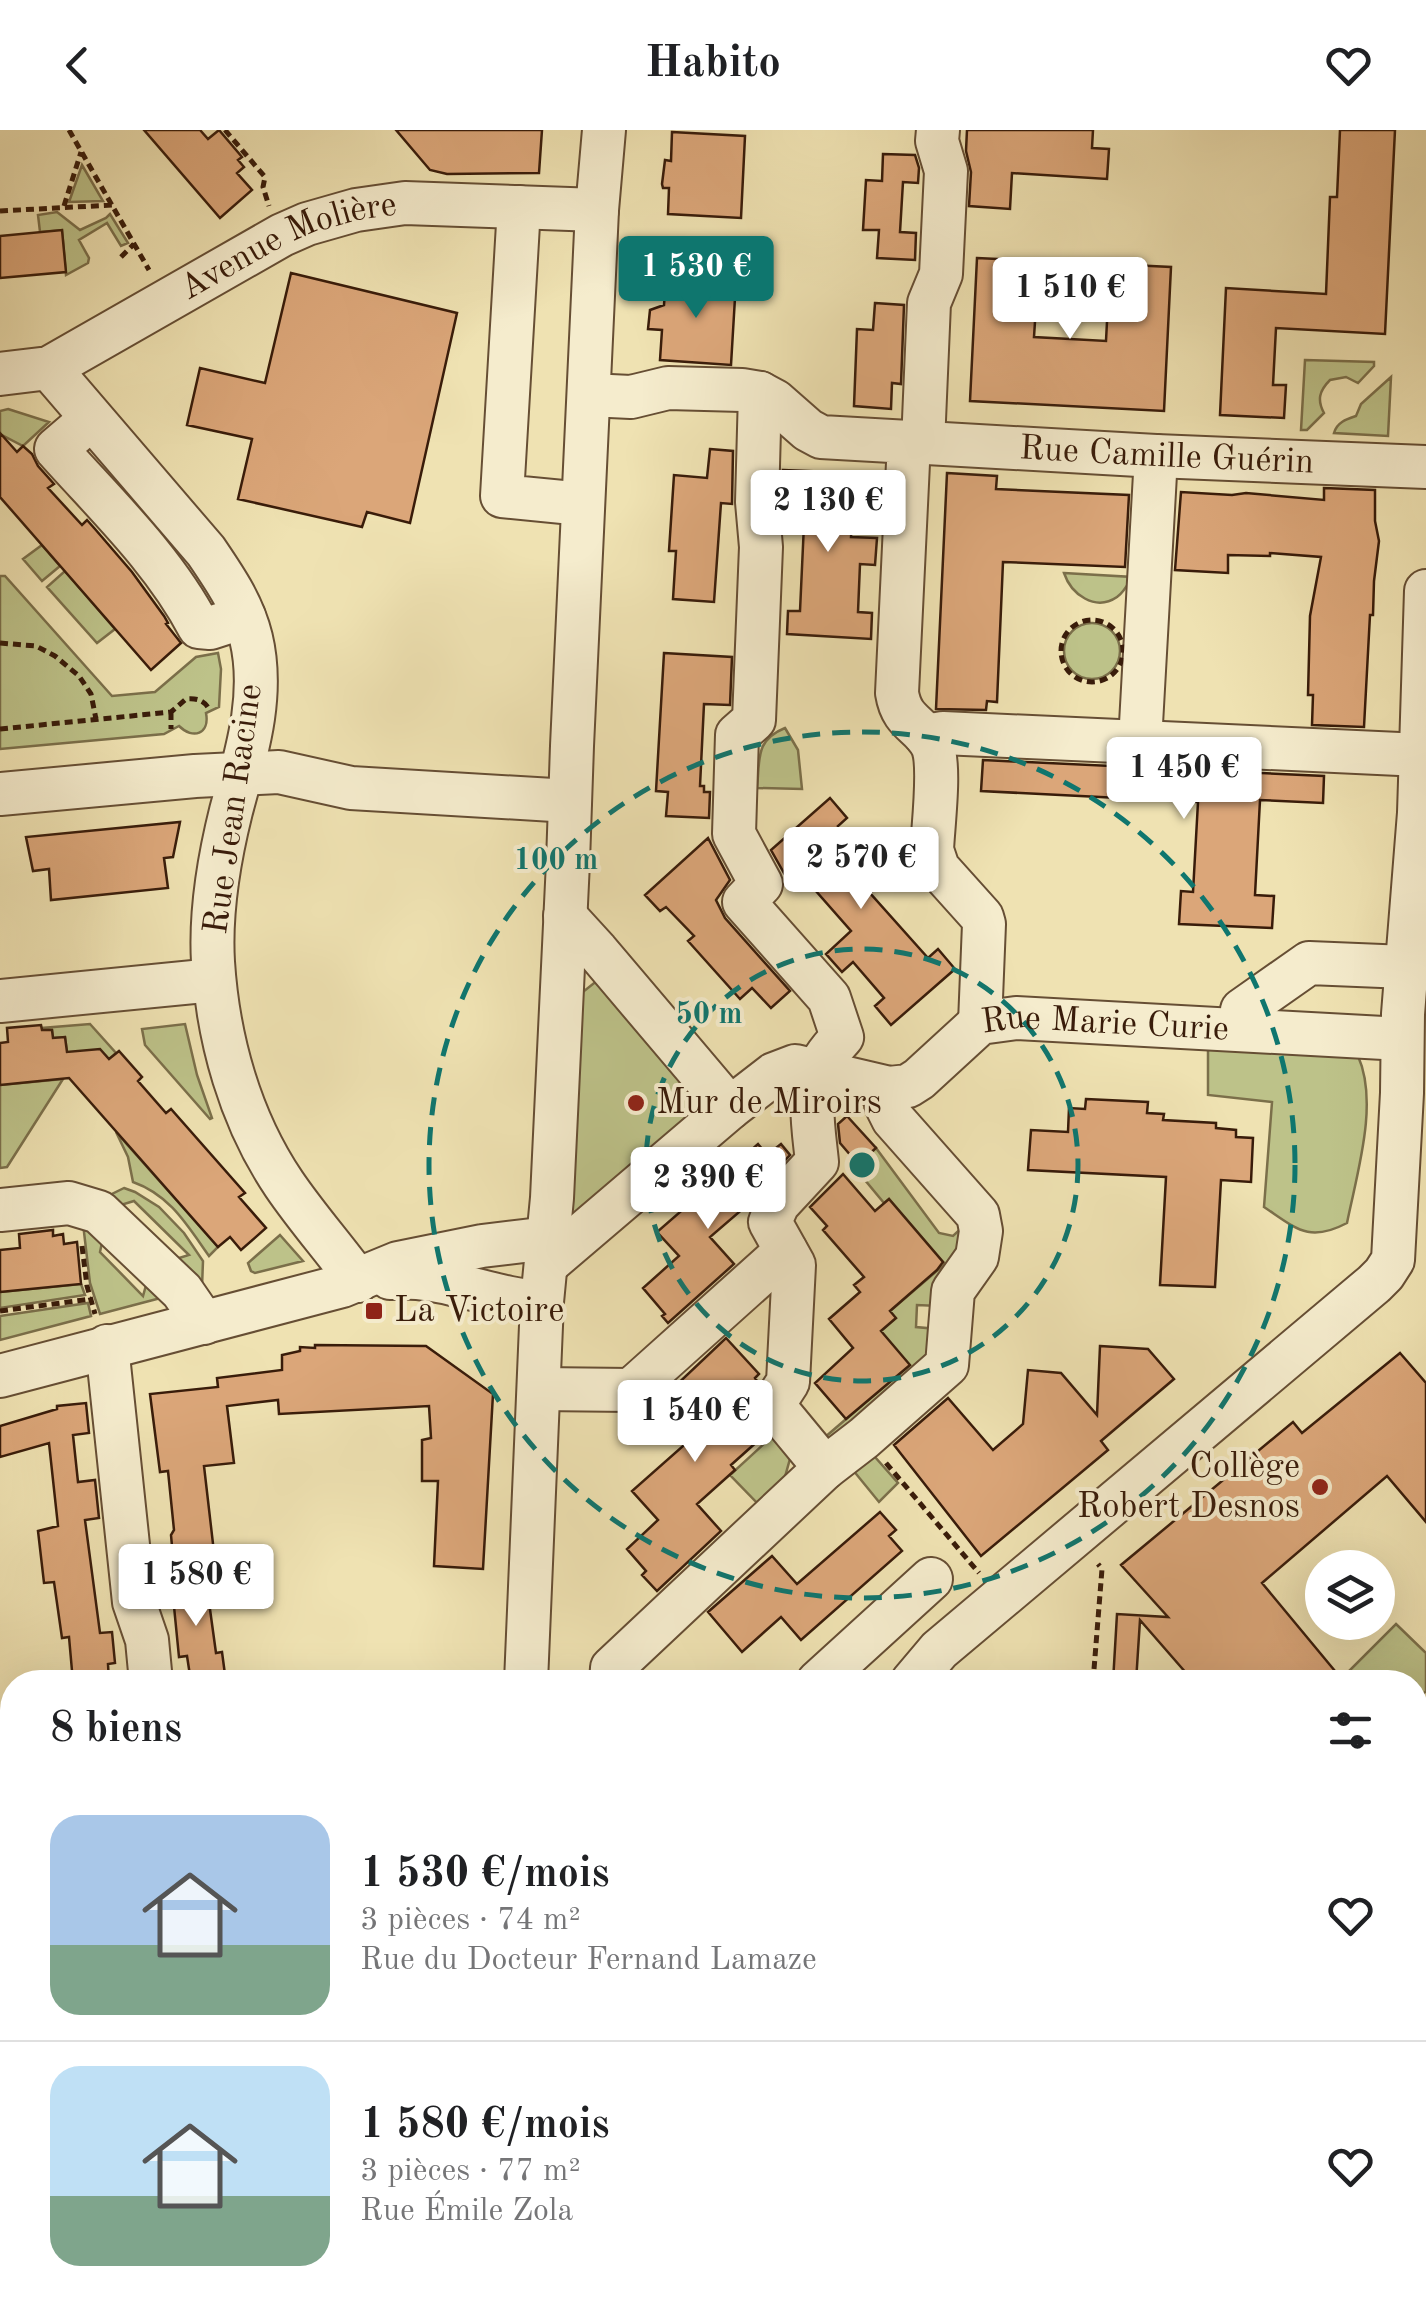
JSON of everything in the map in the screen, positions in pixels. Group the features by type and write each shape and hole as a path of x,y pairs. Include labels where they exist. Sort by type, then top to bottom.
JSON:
{"street":[{"path":"527,1670 604,130"},
{"path":"938,130 937,141 946,172 941,274 928,303 897,693 906,718 926,736 936,762 934,860 984,924 980,1023"},
{"name":"Avenue Molière","path":"0,374 49,368 282,235 333,215 405,203 597,210"},
{"path":"520,207 502,496 583,504"},
{"name":"Rue Jean Racine","path":"49,368 206,551 226,579 244,616 252,642 255,679 251,734 215,894 214,980 232,1072 259,1139 284,1184 358,1281"},
{"path":"589,395 630,398 668,388 760,393 757,502 762,547 754,720 737,735 734,834 761,884 744,902 829,998 842,1037 822,1060 818,1071 813,1101 817,1162 778,1204 770,1222 794,1265 788,1382 773,1405 825,1468"},
{"name":"Rue Camille Guérin","path":"760,393 821,438 1426,467"},
{"path":"1140,742 1156,456"},
{"path":"922,1670 939,1650 1384,1274 1409,1263 1402,1038 1423,813 1426,591"},
{"path":"926,736 944,732 1421,755"},
{"path":"0,794 280,772 351,788 570,801"},
{"path":"565,916 730,1108"},
{"name":"Rue Marie Curie","path":"1242,1010 1309,963 1406,967"},
{"path":"0,1001 214,980"},
{"name":"Rue Marie Curie","path":"889,1088 914,1084 980,1023 1016,1018 1402,1038"},
{"path":"358,1281 401,1277 442,1281 505,1297 546,1268 730,1108 781,1070 795,1066 889,1088 886,1105 892,1118 980,1219 977,1256 954,1291 947,1365 825,1468 612,1670"},
{"path":"0,1210 61,1203 88,1207 107,1218 182,1292 204,1323"},
{"path":"0,1376 102,1333 204,1323 358,1281 398,1263 482,1246 546,1268"},
{"path":"539,1389 632,1390 786,1250"},
{"path":"102,1333 134,1602 147,1640 150,1670"},
{"path":"831,1670 931,1578"}],"path":[{"path":"69,130 152,276"},
{"path":"224,130 265,177 263,187 271,213"},
{"path":"64,208 82,152"},
{"path":"0,212 112,204"},
{"path":"121,256 134,244"},
{"path":"1088,619 1108,623 1121,638 1122,658 1112,675 1102,680 1081,680 1065,667 1060,646 1070,628 1079,622 1088,619"},
{"path":"0,643 36,646 56,656 80,676 91,694 96,719"},
{"path":"0,729 170,712 186,698 204,702 210,710"},
{"path":"170,712 171,729"},
{"path":"77,1204 86,1286 102,1333"},
{"path":"0,1311 90,1299"},
{"path":"864,1438 980,1573 975,1577"},
{"path":"1093,1560 1102,1568 1094,1670"}],"green space":[{"path":"82,165 103,201 69,202"},
{"path":"57,212 80,230 110,214 128,243 121,246 107,223 79,240 88,263 66,275 62,230 40,232 38,215"},
{"path":"1305,360 1374,362 1374,366 1358,383 1346,377 1330,380 1320,396 1324,413 1307,430 1301,430"},
{"path":"1391,377 1388,436 1334,433 1340,424 1356,416 1361,404"},
{"path":"8,409 49,422 23,446 0,434 0,411"},
{"path":"42,545 60,566 42,581 23,559"},
{"path":"65,571 115,629 97,643 47,587"},
{"path":"1064,573 1132,577 1119,595 1100,603 1078,594"},
{"path":"0,576 5,576 112,696 155,692 196,657 218,653 219,707 206,713 203,730 195,734 179,726 164,734 0,749"},
{"path":"1092,623 1112,631 1120,651 1112,671 1092,679 1072,671 1064,651 1072,631"},
{"path":"785,728 798,750 802,789 757,788 764,745"},
{"path":"603,976 715,1111 581,1222 570,1210 579,995"},
{"path":"90,1024 116,1053 109,1060 67,1052 65,1037 53,1038 52,1030 42,1030 42,1028"},
{"path":"185,1024 210,1119 145,1045 142,1029"},
{"path":"1208,1048 1358,1056 1367,1095 1366,1116 1347,1223 1313,1233 1295,1227 1264,1207 1272,1102 1208,1095"},
{"path":"63,1079 7,1167 0,1168 0,1085"},
{"path":"116,1132 218,1247 209,1256 168,1203 133,1182 128,1157"},
{"path":"876,1148 939,1233 953,1236 968,1222 939,1306 917,1305 916,1327 937,1329 935,1354 835,1452 824,1438 909,1365 877,1334 890,1311 945,1264 889,1199 884,1203 855,1168"},
{"path":"124,1188 159,1207 184,1233 203,1261 202,1287 166,1262 189,1255 134,1201 111,1208 108,1196"},
{"path":"82,1215 105,1228 100,1252 143,1296 150,1271 172,1295 100,1314 90,1283"},
{"path":"280,1235 303,1261 251,1271 248,1263"},
{"path":"81,1284 85,1295 0,1308 0,1292"},
{"path":"88,1303 91,1316 0,1340 0,1316"},
{"path":"778,1431 793,1448 781,1491 763,1509 730,1475"},
{"path":"867,1448 898,1483 879,1502 848,1464"},
{"path":"1396,1624 1426,1653 1426,1670 1350,1670 1380,1640 1395,1640"}],"building":[{"path":"144,130 200,130 208,139 219,130 242,157 238,160 244,167 237,173 252,190 220,218"},
{"path":"396,130 542,130 539,173 447,174 430,170"},
{"path":"967,130 1093,130 1092,148 1109,149 1107,179 1012,173 1010,209 969,206"},
{"path":"1340,130 1395,130 1385,334 1276,328 1273,385 1286,385 1284,418 1220,415 1226,288 1326,294 1330,197 1337,197"},
{"path":"672,132 745,136 741,218 668,214 669,188 662,184 665,160 671,161"},
{"path":"883,154 915,155 919,168 918,183 903,182 900,232 916,233 915,260 877,258 879,230 863,230 866,180 882,181"},
{"path":"62,230 66,272 0,278 0,236"},
{"path":"977,258 1039,261 1034,337 1106,341 1110,264 1171,267 1164,411 970,401"},
{"path":"291,273 457,313 410,523 367,512 362,527 238,499 252,439 187,425 200,368 265,383"},
{"path":"666,276 736,281 731,365 660,360 662,330 648,329 650,310 664,305"},
{"path":"875,303 904,305 901,384 892,383 891,409 854,406 857,329 873,330"},
{"path":"0,433 17,452 23,446 32,454 54,484 48,488 82,525 87,520 164,616 181,643 151,670 0,497"},
{"path":"710,449 733,451 732,504 721,503 714,602 673,599 676,551 669,551 674,475 707,478"},
{"path":"783,470 855,473 851,537 877,538 875,565 860,564 858,612 872,613 871,639 787,634 788,611 800,611 804,524 784,523"},
{"path":"947,473 997,476 996,489 1129,495 1125,567 1003,562 997,702 987,701 986,710 936,709"},
{"path":"1324,488 1375,490 1379,541 1370,615 1364,727 1312,725 1313,695 1308,695 1310,616 1321,557 1228,555 1228,573 1175,570 1181,492 1324,500"},
{"path":"664,653 732,657 730,705 704,704 700,786 704,786 704,792 710,792 709,818 666,816 668,792 656,791"},
{"path":"983,760 1324,776 1323,803 1260,800 1255,895 1274,896 1272,928 1179,924 1181,891 1193,892 1198,802 981,791"},
{"path":"830,798 847,818 838,826 867,858 876,850 894,871 870,893 928,958 938,949 955,969 891,1025 875,1006 884,998 853,962 842,972 826,954 851,931 793,865 784,873 771,850"},
{"path":"180,822 173,857 164,858 168,888 51,900 49,869 33,871 26,837"},
{"path":"708,838 730,880 716,900 725,918 790,991 771,1008 752,988 740,999 688,941 694,936 666,907 660,911 645,895"},
{"path":"41,1025 42,1030 52,1030 53,1038 65,1037 67,1052 100,1049 109,1059 119,1051 166,1113 171,1109 245,1193 239,1197 266,1228 241,1250 230,1237 218,1247 69,1078 0,1085 0,1043 8,1042 7,1028"},
{"path":"1086,1099 1148,1102 1147,1113 1164,1114 1163,1120 1216,1123 1216,1128 1236,1130 1236,1137 1253,1138 1251,1182 1221,1180 1215,1287 1160,1285 1166,1177 1028,1170 1031,1130 1068,1132 1069,1108 1085,1109"},
{"path":"847,1116 876,1148 858,1164 840,1143 838,1124"},
{"path":"758,1144 767,1155 781,1144 790,1155 752,1201 710,1237 734,1264 668,1323 643,1288 679,1256 657,1232"},
{"path":"843,1174 875,1211 889,1199 943,1262 890,1311 896,1318 881,1331 910,1365 846,1419 815,1383 853,1348 829,1319 860,1292 854,1285 864,1277 823,1230 827,1226 810,1207"},
{"path":"53,1230 53,1236 63,1234 64,1244 77,1242 81,1284 0,1292 0,1250 20,1248 19,1234"},
{"path":"726,1338 759,1374 757,1381 731,1404 760,1439 731,1465 735,1470 697,1504 721,1531 657,1591 627,1549 658,1520 632,1491 691,1439 687,1435 700,1424 670,1391"},
{"path":"315,1345 426,1346 493,1394 483,1569 434,1566 438,1481 422,1481 422,1440 431,1438 429,1406 279,1414 278,1400 227,1406 234,1463 204,1466 215,1561 190,1563 172,1546 168,1471 160,1472 150,1394 218,1387 217,1378 282,1370 282,1355"},
{"path":"1100,1346 1148,1349 1174,1379 1101,1441 1108,1450 981,1556 894,1445 948,1398 993,1450 1023,1424 1028,1370 1061,1373 1097,1415"},
{"name":"Collège Robert Desnos","path":"1400,1353 1426,1383 1426,1522 1387,1476 1262,1583 1305,1635 1305,1640 1309,1640 1334,1670 1184,1670 1140,1620 1137,1670 1114,1670 1117,1614 1168,1617 1121,1565 1293,1422 1302,1433"},
{"path":"86,1403 89,1433 73,1435 78,1482 95,1480 99,1518 85,1520 100,1633 112,1632 115,1663 108,1664 108,1670 72,1670 69,1637 62,1638 54,1582 44,1583 38,1531 58,1526 49,1443 0,1457 0,1426 57,1406"},
{"path":"880,1512 896,1530 889,1536 902,1551 801,1640 781,1617 742,1652 708,1612 772,1556 797,1584"},
{"path":"205,1573 216,1653 222,1652 224,1670 189,1670 187,1656 179,1657 171,1576"}],"place":[{"name":"Mur de Miroirs","path":"636,1103"},
{"name":"La Victoire","path":"374,1311"},
{"name":"Collège Robert Desnos","path":"1320,1487"}]}
